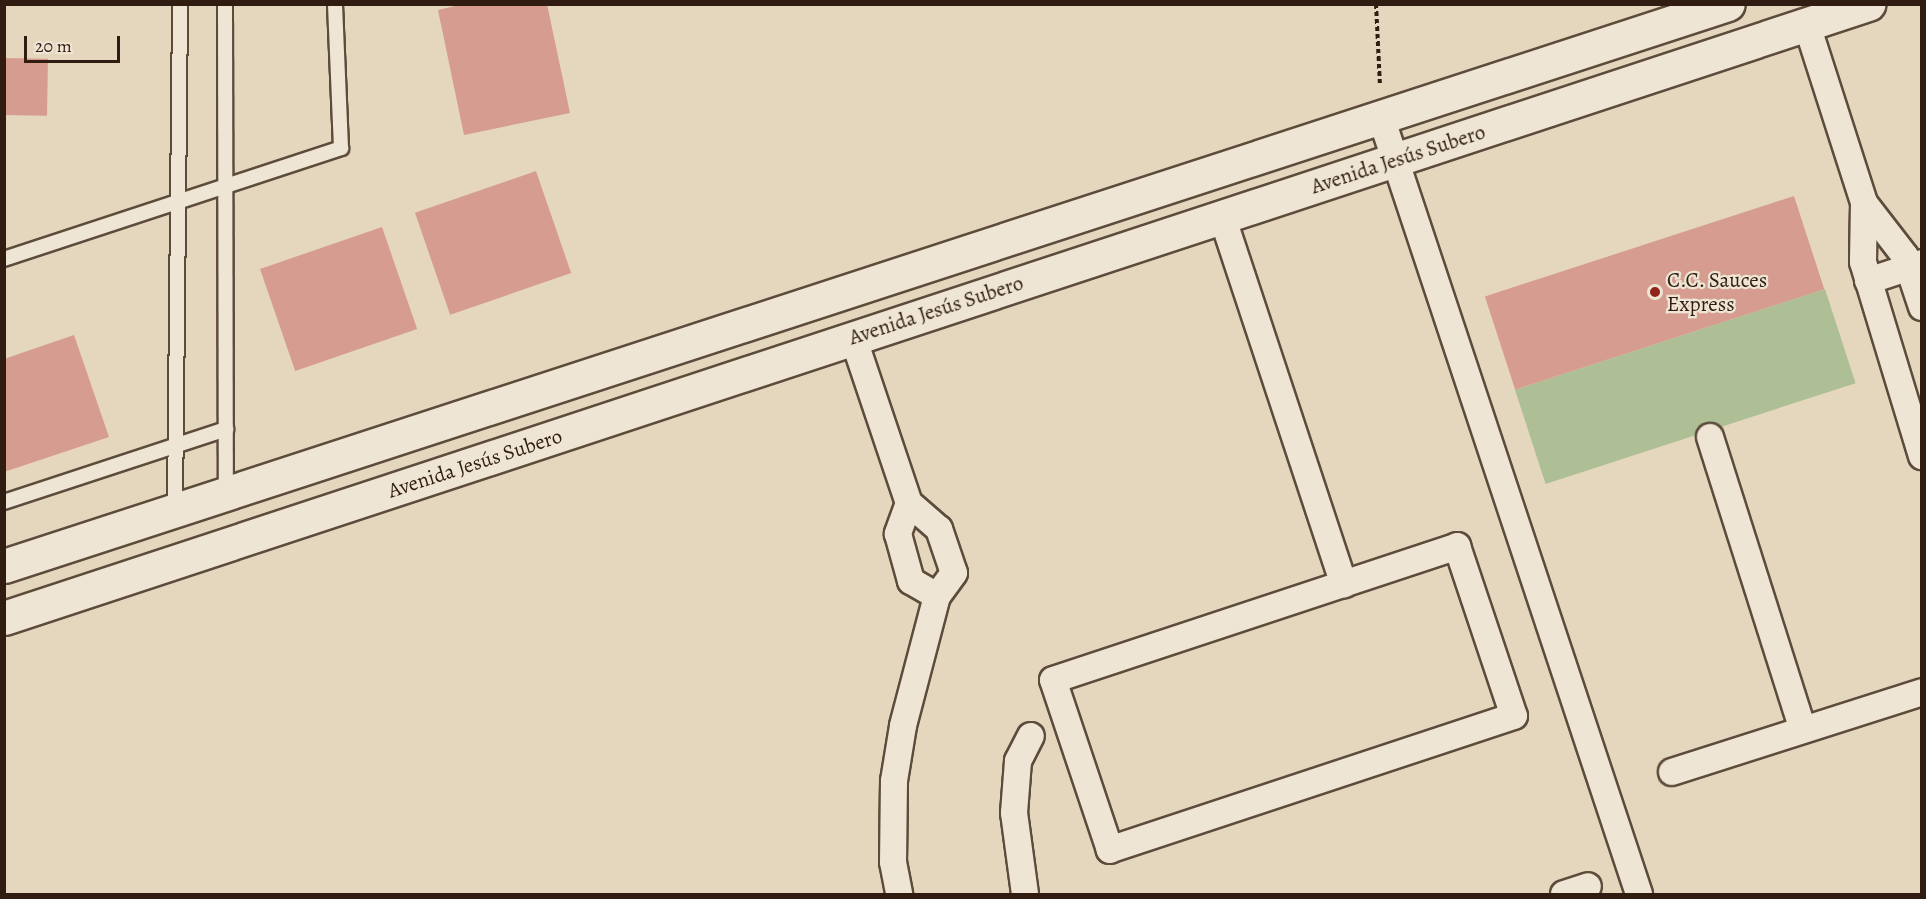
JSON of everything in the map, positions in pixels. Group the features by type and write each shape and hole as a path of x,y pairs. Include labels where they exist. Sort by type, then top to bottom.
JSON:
{"main road":[{"path":"4,566 1728,4"},
{"name":"Avenida Jesús Subero","path":"4,618 1868,4"}],"street":[{"path":"1807,25 1864,203 1863,262 1922,456"},
{"path":"1381,117 1397,159 1639,894"},
{"path":"1864,203 1905,256 1915,265 1922,307"},
{"path":"1222,216 1344,584"},
{"path":"1868,281 1915,265"},
{"path":"853,338 909,503 939,529 954,573 938,596 908,705 894,781 893,862 899,894"},
{"path":"1710,437 1803,730"},
{"path":"909,503 898,534 911,581 938,596"},
{"path":"1457,546 1514,716 1110,850 1053,680 1344,584 1457,546"},
{"path":"1672,772 1922,692"},
{"path":"1025,894 1014,813 1018,761 1031,736"},
{"path":"1564,894 1588,886"}],"lane":[{"path":"175,510 180,4"},
{"path":"225,4 226,494"},
{"path":"4,259 225,189 341,148 335,4"},
{"path":"4,502 226,429"}],"path":[{"path":"1376,4 1381,117"}],"green space":[{"path":"1825,289 1856,383 1546,484 1515,390"}],"building":[{"path":"464,4 547,4 570,113 464,135 438,10"},
{"path":"4,58 48,59 47,116 4,115"},
{"path":"536,171 571,273 450,315 415,213"},
{"name":"C.C. Sauces Express","path":"1794,196 1824,289 1515,390 1485,296"},
{"path":"382,227 417,329 295,371 260,269"},
{"path":"74,335 109,437 4,472 4,359"}],"place":[{"name":"C.C. Sauces Express","path":"1655,292"}]}
